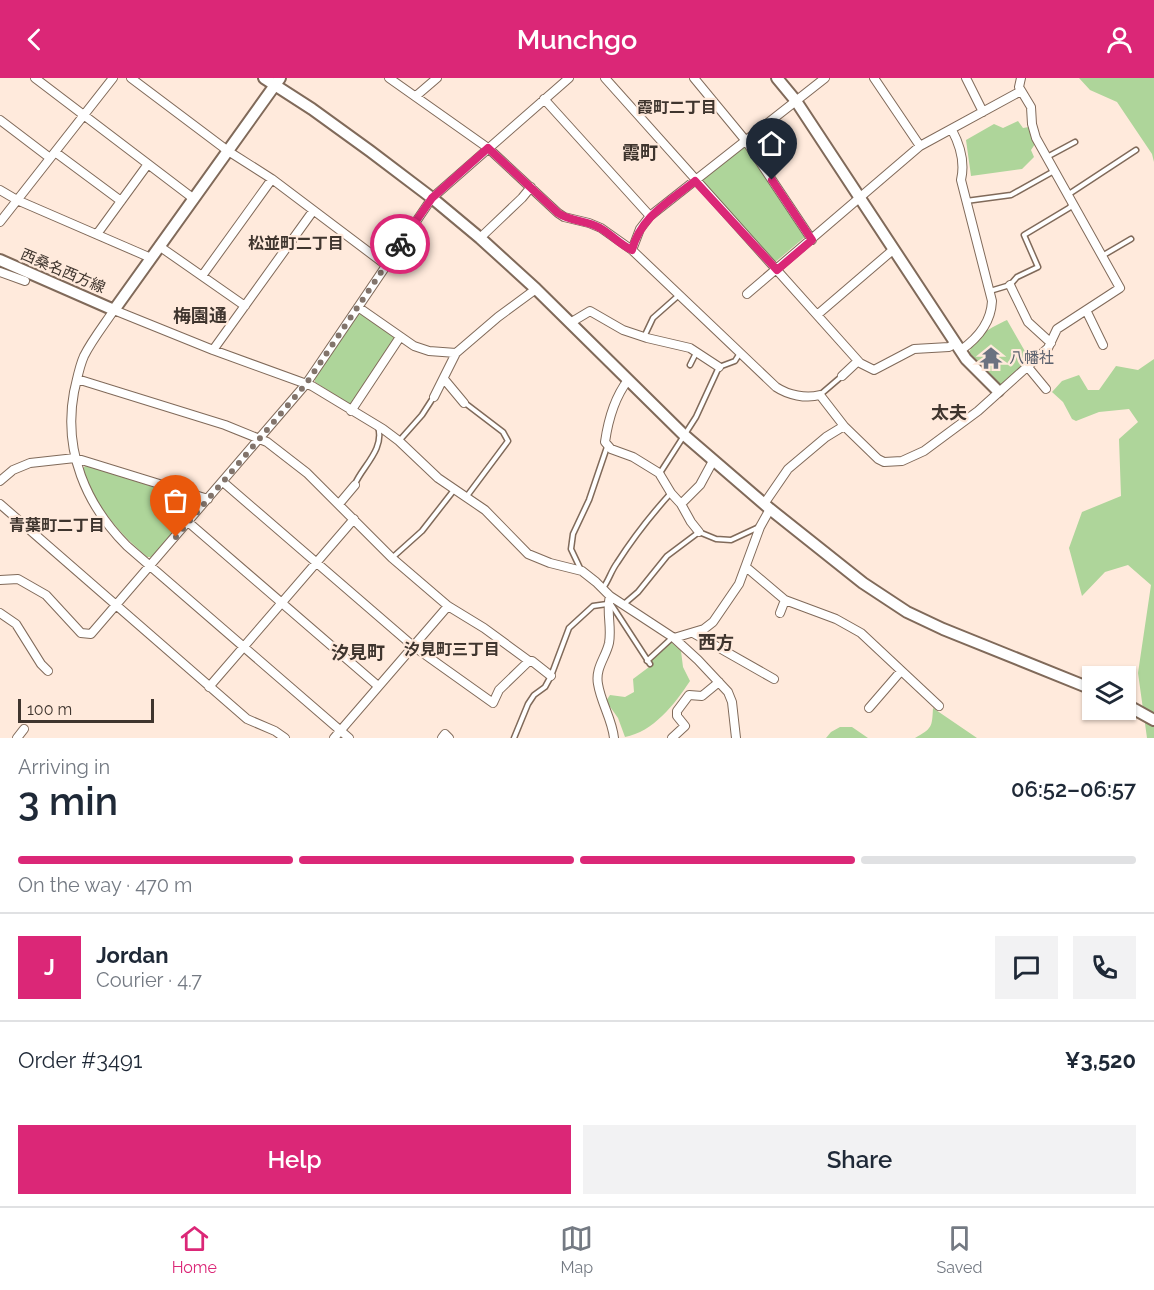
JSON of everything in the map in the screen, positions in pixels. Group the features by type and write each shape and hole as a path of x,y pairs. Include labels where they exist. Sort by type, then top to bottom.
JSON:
{"street":[{"path":"35,78 194,199"},
{"path":"0,222 113,78"},
{"path":"131,78 228,151 272,179 386,265"},
{"path":"264,78 278,81 432,198 480,238 570,322 683,434 767,506 863,583 907,612 943,629 1082,685"},
{"path":"389,78 488,148 564,217 600,228 632,250 781,391 807,397 820,395 844,426 884,462 902,461 924,451 978,411 1048,348 1058,329 1119,288 1033,131 1031,107 1019,87 1021,78"},
{"path":"416,96 437,78"},
{"path":"0,580 18,579 46,595 81,633 92,634 306,384 432,198 569,78"},
{"path":"604,78 858,361 874,370 914,349 958,347 980,333 988,320 992,307 989,291 961,180 963,168 952,130"},
{"path":"694,78 746,141 812,240"},
{"path":"777,78 796,101 958,347 973,368 998,392"},
{"path":"632,250 640,229 650,216 825,78"},
{"path":"874,78 920,146"},
{"path":"966,78 983,112"},
{"path":"278,81 114,310 84,357 77,379 71,423 75,458 83,485 101,517 127,546 349,738"},
{"path":"747,294 920,146 1021,91"},
{"path":"544,99 650,216"},
{"path":"0,120 121,201"},
{"path":"97,234 148,164"},
{"path":"202,276 272,179"},
{"path":"480,238 531,187"},
{"path":"0,190 17,200 151,258"},
{"path":"213,350 313,210"},
{"path":"159,246 245,306"},
{"path":"817,315 894,249"},
{"name":"西桑名西方線","path":"0,260 114,310"},
{"path":"0,272 25,281"},
{"path":"1010,285 1028,322 1051,343"},
{"path":"434,398 456,352 498,317 536,290"},
{"path":"358,307 422,350 456,352"},
{"path":"114,310 306,384 383,429 399,441 432,474 491,515 528,554 540,560 582,571 603,588 609,600 610,636 597,678 598,687 611,719 614,738"},
{"path":"570,322 590,310 623,330 679,344 719,367"},
{"path":"1086,310 1103,345"},
{"path":"351,411 400,337"},
{"path":"842,376 858,361"},
{"path":"1027,366 1046,389"},
{"path":"77,379 260,438 307,473 392,558 448,606 484,628 551,676"},
{"path":"444,379 464,403"},
{"path":"628,380 621,390 610,418 605,442 607,446 633,457 659,473 670,493 681,504 699,532"},
{"path":"674,638 704,629 712,622 739,584 767,506 788,469 826,437 844,426"},
{"path":"0,481 13,470 30,463 75,458 208,499"},
{"path":"681,504 700,485 713,461"},
{"path":"223,482 413,646 493,702 499,690 529,661"},
{"path":"339,504 355,485"},
{"path":"0,504 209,687 252,722 275,731 285,738"},
{"path":"209,687 354,519"},
{"path":"188,522 378,686"},
{"path":"746,567 785,600 852,627 861,633 939,706"},
{"path":"609,600 623,605 674,638 719,682 732,702 736,738"},
{"path":"780,613 785,600"},
{"path":"334,738 448,606"},
{"path":"0,613 16,624 41,664 48,671"},
{"path":"693,633 774,679"},
{"path":"869,708 901,671"},
{"path":"672,738 686,726 677,716 677,711 689,695 702,696 719,682"},
{"path":"1136,709 1154,718"},
{"path":"17,738 24,729"},
{"path":"442,738 445,734 449,738"}],"lane":[{"path":"1046,157 1074,142"},
{"path":"1068,195 1136,150"},
{"path":"966,201 1011,195 1055,171"},
{"path":"989,291 1010,285 1013,280 1038,267 1024,235 1073,204"},
{"path":"1102,257 1131,239"},
{"path":"644,337 653,318 680,294"},
{"path":"690,365 696,352"},
{"path":"659,473 699,412 702,400 719,367 735,361 741,352"},
{"path":"820,395 842,376"},
{"path":"399,441 434,398"},
{"path":"464,403 503,432 508,441 467,497"},
{"path":"355,485 374,454 380,434 378,428"},
{"path":"582,571 572,554 571,543 589,500 607,446"},
{"path":"392,558 422,531 454,489"},
{"path":"603,588 628,546 670,493"},
{"path":"623,605 638,592 667,556 699,532 716,539 731,540 759,527"},
{"path":"514,738 528,704 534,695 545,687 551,676 569,628 593,606 609,600 648,662 674,638"}],"green space":[{"path":"1079,78 1154,78 1154,162 1152,154 1117,102 1090,90"},
{"path":"1018,121 1023,128 1029,127 1035,144 1031,150 1034,157 1022,169 971,176 966,140 994,124 1003,128"},
{"path":"743,144 806,236 773,264 699,181"},
{"path":"362,313 394,336 395,340 353,403 349,404 315,382 315,378 358,315"},
{"path":"1007,320 1030,360 1002,384 998,384 969,353 979,337"},
{"path":"1154,359 1154,738 1147,738 1138,673 1151,585 1128,565 1105,572 1082,596 1069,548 1082,512 1121,496 1119,439 1138,422 1129,409 1099,412 1076,421 1072,419 1063,402 1052,392 1062,381 1079,375 1088,390 1099,390 1116,366 1138,370"},
{"path":"86,465 196,501 197,505 152,557 147,557 126,538 101,506 88,482 83,468"},
{"path":"671,642 681,651 683,667 690,681 670,708 654,723 625,737 618,718 606,701 610,695 625,697 634,692 633,679 653,664 651,660"},
{"path":"933,708 977,738 915,738 930,727"},
{"path":"840,727 852,727 868,738 826,738"}],"way so far":[{"path":"176,537 306,384 400,244"}],"place":[{"name":"八幡社","path":"991,358"}],"district":[{"name":"霞町二丁目","path":"677,107"},
{"name":"霞町","path":"640,152"},
{"name":"松並町二丁目","path":"296,243"},
{"name":"梅園通","path":"200,315"},
{"name":"太夫","path":"949,412"},
{"name":"青葉町二丁目","path":"57,525"},
{"name":"西方","path":"716,642"},
{"name":"汐見町三丁目","path":"452,649"},
{"name":"汐見町","path":"358,652"}],"route":[{"path":"400,244 432,198 488,148 527,186 535,189 558,213 600,228 632,250 640,229 650,216 695,181 777,270 812,240 772,180"}]}
